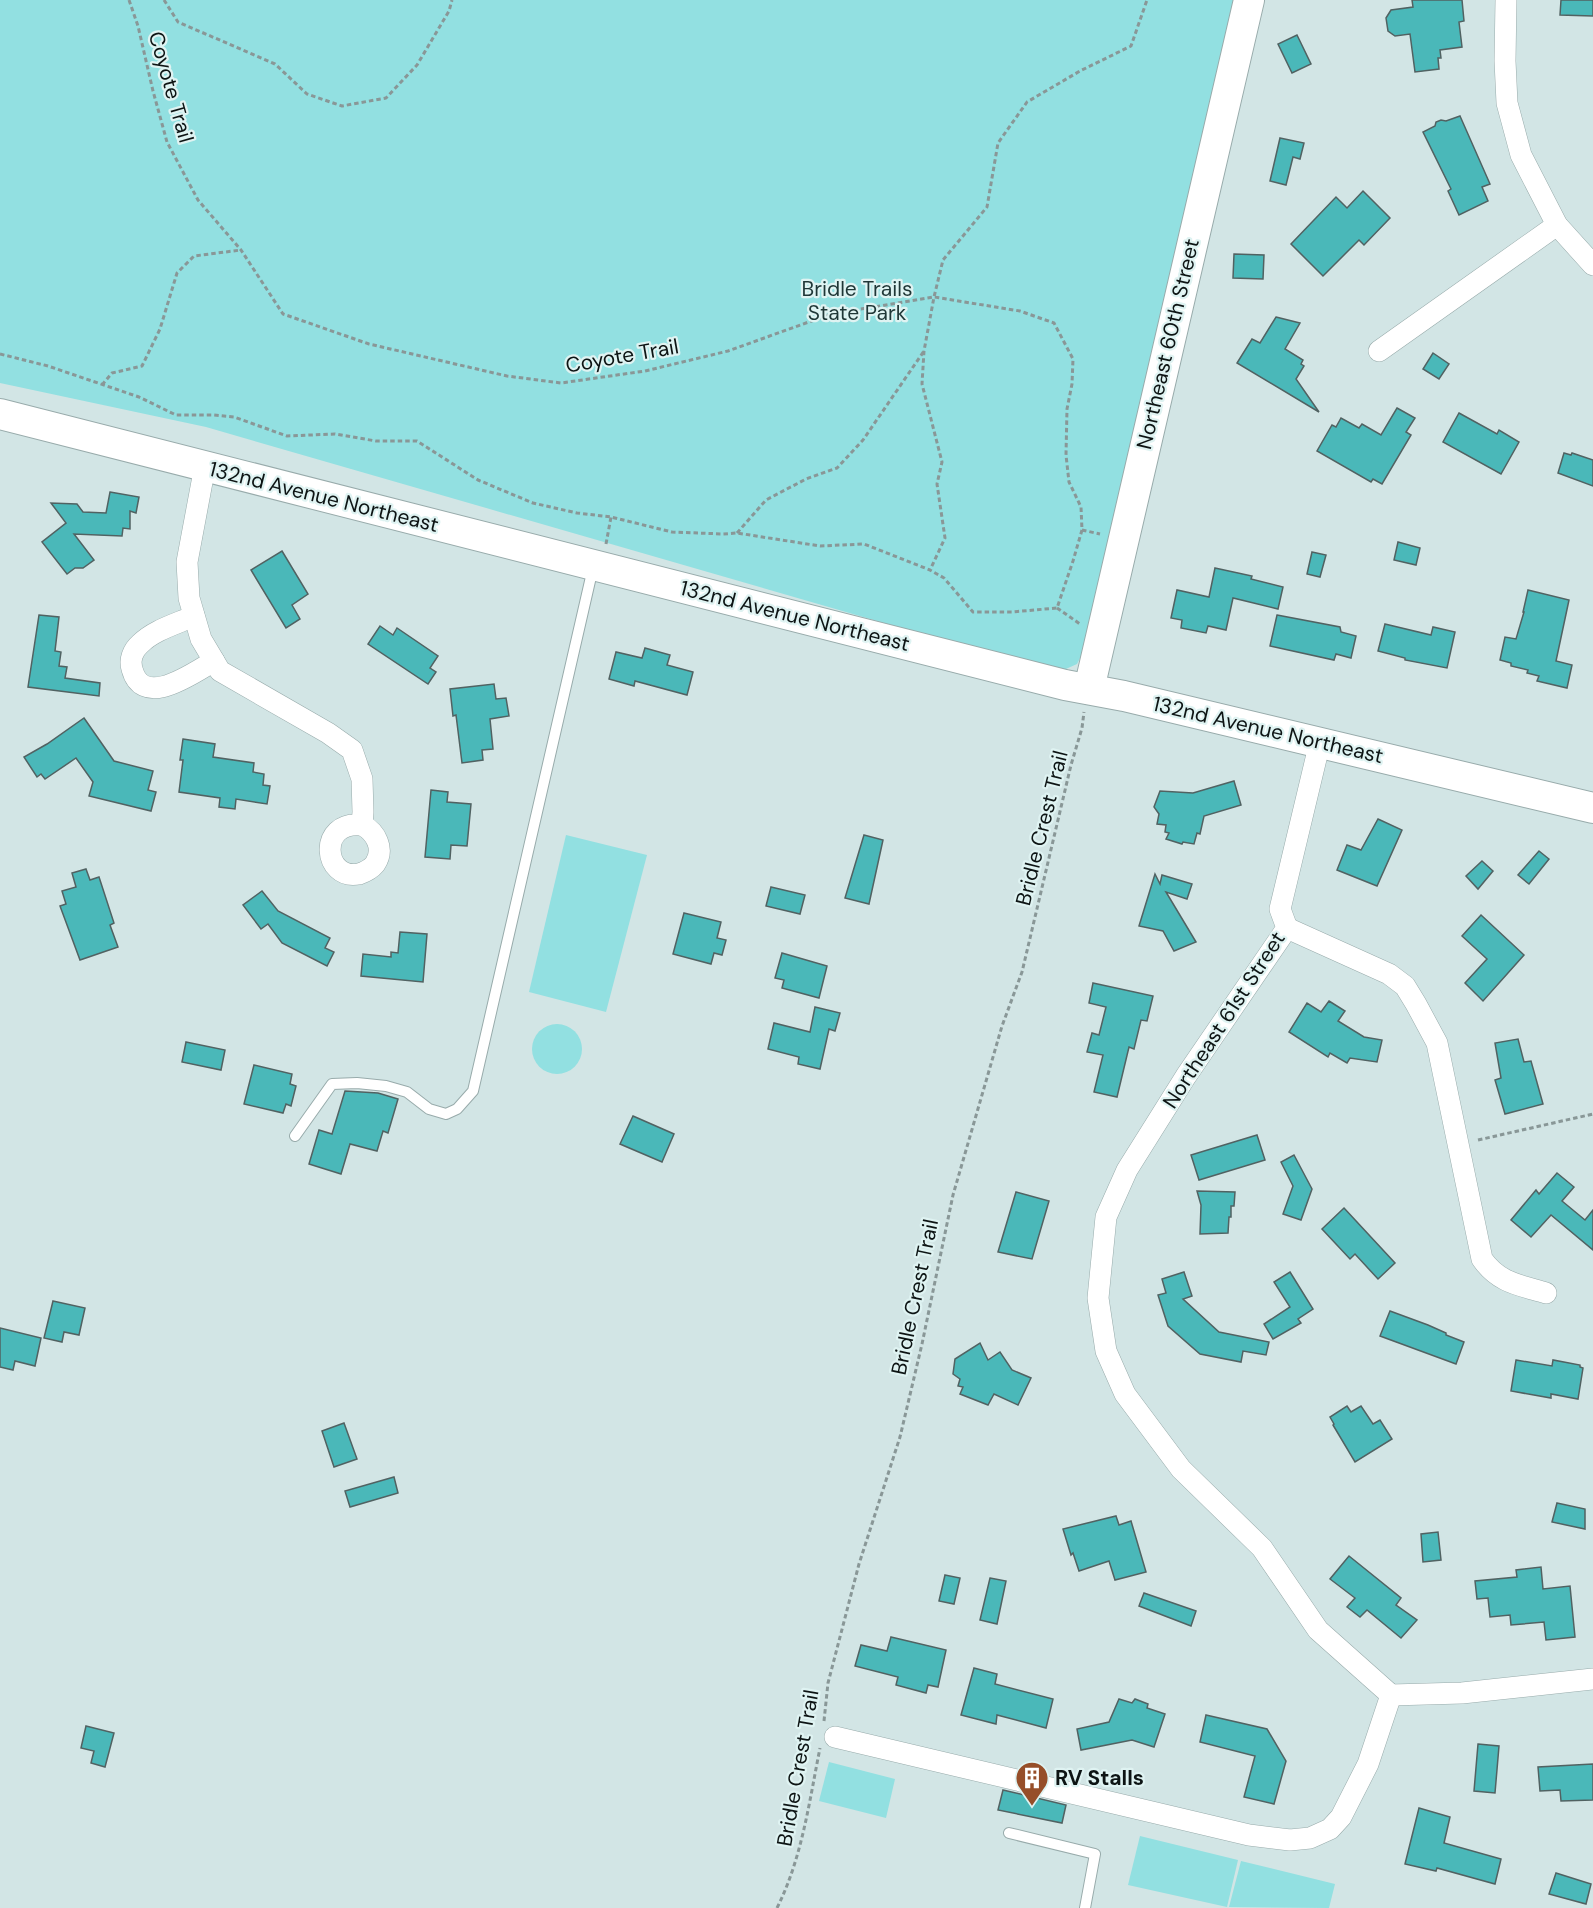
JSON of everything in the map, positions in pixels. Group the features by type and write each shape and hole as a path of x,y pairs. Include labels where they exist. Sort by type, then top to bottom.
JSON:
{"street":[{"name":"Northeast 60th Street","path":"1083,699 1249,0"},
{"path":"1506,0 1507,103 1521,155 1557,225 1593,265"},
{"path":"1379,351 1557,225"},
{"name":"132nd Avenue Northeast","path":"0,414 204,466 600,555 1065,685 1083,699 1320,742 1593,808"},
{"path":"204,466 187,562 189,598 201,639 220,671 328,733 352,750 362,779 362,825"},
{"path":"194,616 154,633 140,644 133,653 130,664 134,676 142,684 156,688 174,684 214,661"},
{"name":"Northeast 61st Street","path":"1320,742 1280,909 1287,928 1186,1076 1127,1170 1106,1217 1098,1298 1106,1351 1125,1394 1181,1469 1263,1548 1318,1629 1391,1695"},
{"path":"1287,928 1389,974 1405,986 1437,1043 1482,1259 1491,1273 1506,1281 1546,1293"},
{"path":"827,1734 1249,1835 1290,1840 1311,1838 1330,1829 1341,1817 1368,1764 1391,1695 1462,1694 1593,1679"}],"lane":[{"path":"295,1136 332,1084 357,1083 386,1086 407,1092 429,1109 446,1114 457,1109 473,1091 600,555"},
{"path":"1009,1833 1095,1854 1085,1908"}],"path":[{"name":"Coyote Trail","path":"129,0 138,26 167,142 198,200 241,250 283,314 369,344 507,376 561,383 645,371 728,351 831,314 934,297 1020,311 1054,323 1072,359 1072,384 1067,409 1066,455 1069,483 1081,507 1082,530 1057,608"},
{"path":"164,0 178,22 275,64 307,94 342,106 386,98 417,65 449,11 452,0"},
{"path":"930,570 945,538 937,484 942,462 922,384 924,351 942,260 987,207 998,143 1027,102 1131,45 1146,0"},
{"path":"102,385 112,373 142,366 160,329 177,273 194,256 241,250"},
{"path":"737,533 766,500 806,479 837,468 863,441 924,351"},
{"path":"0,354 48,366 139,397 176,415 234,417 287,436 335,434 376,441 417,441 478,480 533,503 577,513 611,517 672,532 737,533 820,546 864,544 930,570 944,578 973,612 1012,612 1057,608 1082,625"},
{"path":"600,555 611,517"},
{"name":"Bridle Crest Trail","path":"777,1908 789,1884 800,1850 827,1734 828,1683 859,1564 900,1437 922,1344 952,1195 1002,1026 1022,972 1071,765 1082,728 1083,699"},
{"path":"1458,1144 1593,1114"}],"green space":[{"name":"Bridle Trails State Park","path":"0,0 1238,0 1084,650 1077,664 1057,673 206,427 0,383"},
{"path":"566,835 647,855 606,1012 529,992"},
{"path":"557,1024 575,1031 582,1049 575,1067 557,1074 539,1067 532,1049 539,1031"},
{"path":"829,1762 895,1779 886,1818 819,1801"},
{"path":"1140,1836 1238,1860 1227,1907 1128,1885"},
{"path":"1241,1861 1335,1884 1329,1908 1229,1907"}],"building":[{"path":"1412,0 1462,0 1464,21 1459,22 1462,47 1440,50 1439,69 1415,72 1410,34 1395,36 1388,31 1386,18 1391,10 1413,7"},
{"path":"1561,0 1593,0 1593,16 1560,15"},
{"path":"1297,35 1311,64 1292,73 1278,44"},
{"path":"1460,116 1490,184 1482,187 1488,201 1459,215 1448,191 1451,189 1423,132 1435,126 1436,122"},
{"path":"1280,138 1304,143 1300,159 1293,157 1286,185 1270,181"},
{"path":"1363,191 1390,218 1364,245 1359,240 1323,276 1291,244 1336,197 1347,208"},
{"path":"1234,254 1264,255 1263,279 1233,278"},
{"path":"1276,317 1300,323 1285,349 1303,360 1301,364 1304,366 1296,379 1319,412 1237,363 1252,339 1260,343"},
{"path":"1433,353 1449,364 1439,379 1423,369"},
{"path":"1397,408 1415,418 1406,432 1411,435 1382,484 1373,479 1371,482 1317,451 1332,425 1336,427 1341,418 1359,428 1362,424 1381,435"},
{"path":"1459,413 1497,434 1499,430 1519,442 1501,474 1443,442"},
{"path":"1564,453 1571,455 1572,453 1593,460 1593,486 1558,473"},
{"path":"110,492 139,497 136,513 130,511 130,529 123,528 122,536 74,534 94,560 83,568 75,568 67,574 42,542 66,523 51,503 77,504 83,512 106,513"},
{"path":"1398,542 1420,548 1416,565 1394,560"},
{"path":"282,551 308,594 292,605 300,619 286,628 251,570"},
{"path":"1312,552 1326,555 1320,577 1307,574"},
{"path":"1215,568 1252,576 1251,579 1283,587 1278,609 1233,598 1226,630 1208,626 1206,633 1181,628 1182,620 1171,618 1177,590 1209,597"},
{"path":"1528,590 1569,600 1556,661 1572,665 1567,688 1537,681 1539,676 1500,660 1505,637 1516,639"},
{"path":"39,615 59,617 55,651 61,652 59,666 67,667 65,678 100,683 99,696 28,687"},
{"path":"1277,615 1340,627 1341,632 1356,636 1351,658 1336,654 1334,660 1270,646"},
{"path":"1385,624 1431,635 1433,627 1455,632 1447,668 1405,660 1405,658 1378,651"},
{"path":"380,626 393,635 397,628 438,656 430,668 436,672 428,684 368,644"},
{"path":"645,648 670,655 667,665 693,672 687,695 635,681 634,686 609,679 616,652 642,658"},
{"path":"494,684 496,699 506,698 509,716 490,719 493,749 482,750 483,760 462,763 450,689"},
{"path":"84,718 114,761 153,771 148,790 156,792 151,811 89,796 93,782 76,758 45,779 41,774 37,777 24,757"},
{"path":"183,739 215,744 213,757 254,763 253,772 264,774 263,785 270,786 267,804 236,799 235,809 219,807 220,798 179,792"},
{"path":"1234,781 1241,805 1204,816 1200,834 1197,833 1194,844 1183,842 1182,844 1166,839 1169,833 1165,832 1166,825 1157,824 1159,814 1154,807 1160,791 1193,793"},
{"path":"431,790 448,792 447,802 471,804 467,846 451,845 450,859 425,857"},
{"path":"1378,819 1402,830 1377,886 1337,870 1347,845 1361,850"},
{"path":"864,835 883,840 869,904 845,898"},
{"path":"1539,851 1549,859 1529,884 1518,875"},
{"path":"1482,861 1493,871 1478,889 1466,876"},
{"path":"86,869 90,880 99,877 114,923 110,925 118,947 80,960 60,906 66,904 62,891 76,887 72,873"},
{"path":"1155,874 1160,884 1162,875 1192,884 1187,899 1166,892 1196,942 1174,951 1163,931 1139,926"},
{"path":"771,887 805,895 800,914 766,906"},
{"path":"262,891 278,911 330,938 325,948 334,952 327,966 282,943 268,924 261,929 243,905"},
{"path":"684,913 721,922 717,938 726,940 722,955 714,953 711,964 673,954"},
{"path":"1481,915 1524,955 1483,1001 1465,983 1487,959 1462,936"},
{"path":"400,932 427,934 423,982 361,976 363,954 391,957 391,952 398,953"},
{"path":"782,953 827,966 819,998 782,988 784,980 775,978"},
{"path":"1093,983 1153,996 1147,1021 1141,1020 1134,1049 1129,1047 1117,1097 1094,1092 1103,1055 1087,1052 1092,1033 1099,1035 1106,1007 1089,1003"},
{"path":"1329,1001 1345,1011 1338,1021 1364,1037 1382,1040 1377,1062 1350,1058 1347,1063 1330,1053 1328,1057 1289,1032 1307,1003 1321,1012"},
{"path":"815,1007 840,1013 835,1031 829,1029 820,1069 798,1064 799,1057 768,1049 774,1023 810,1032"},
{"path":"1518,1039 1524,1062 1531,1061 1543,1104 1505,1114 1495,1080 1501,1078 1495,1043"},
{"path":"186,1042 225,1050 221,1070 182,1062"},
{"path":"254,1065 292,1074 290,1084 296,1086 291,1106 286,1104 283,1113 244,1104"},
{"path":"345,1091 378,1093 398,1099 388,1133 383,1131 377,1151 350,1144 341,1174 309,1164 319,1130 332,1134"},
{"path":"633,1116 674,1134 662,1162 620,1144"},
{"path":"1257,1135 1265,1160 1199,1180 1191,1155"},
{"path":"1294,1155 1312,1189 1301,1220 1283,1214 1293,1186 1281,1162"},
{"path":"1557,1173 1574,1187 1562,1201 1585,1220 1593,1210 1593,1250 1551,1215 1531,1237 1511,1220 1536,1190 1539,1194"},
{"path":"1197,1191 1235,1192 1228,1233 1200,1234 1201,1205"},
{"path":"1016,1192 1049,1201 1032,1259 998,1252"},
{"path":"1344,1208 1395,1263 1378,1279 1355,1254 1350,1259 1322,1229"},
{"path":"1184,1272 1192,1296 1183,1299 1219,1332 1269,1342 1266,1355 1243,1351 1241,1362 1200,1354 1168,1326 1158,1295 1166,1293 1162,1279"},
{"path":"1290,1272 1313,1309 1298,1319 1301,1323 1273,1339 1264,1324 1290,1307 1274,1282"},
{"path":"53,1301 85,1308 79,1335 64,1332 62,1342 44,1338"},
{"path":"1390,1311 1464,1342 1456,1364 1380,1336"},
{"path":"0,1328 41,1338 35,1366 15,1361 13,1370 0,1367"},
{"path":"980,1343 988,1360 1000,1352 1012,1370 1031,1378 1018,1405 994,1394 988,1405 960,1394 963,1387 958,1386 960,1379 953,1374 955,1359"},
{"path":"1516,1360 1552,1366 1553,1360 1580,1365 1583,1368 1578,1399 1551,1394 1551,1398 1511,1391"},
{"path":"1347,1406 1351,1412 1361,1406 1373,1424 1380,1420 1392,1439 1355,1462 1330,1417"},
{"path":"344,1423 357,1459 334,1467 322,1431"},
{"path":"394,1477 398,1493 350,1507 345,1491"},
{"path":"1557,1503 1585,1509 1585,1529 1552,1522"},
{"path":"1116,1516 1119,1525 1131,1521 1146,1572 1115,1580 1109,1561 1079,1571 1063,1529"},
{"path":"1438,1532 1441,1560 1423,1562 1421,1534"},
{"path":"1349,1556 1401,1598 1396,1605 1417,1620 1401,1638 1367,1610 1360,1617 1347,1607 1355,1598 1330,1579"},
{"path":"1541,1567 1543,1589 1570,1586 1575,1637 1546,1640 1544,1622 1511,1625 1510,1615 1490,1617 1488,1598 1477,1599 1475,1581 1517,1577 1516,1570"},
{"path":"945,1575 960,1578 954,1604 939,1601"},
{"path":"990,1578 1006,1581 997,1624 980,1620"},
{"path":"1144,1593 1196,1611 1191,1626 1139,1606"},
{"path":"891,1637 946,1650 938,1687 928,1685 926,1693 896,1685 898,1677 855,1666 861,1645 887,1651"},
{"path":"974,1668 997,1674 995,1684 1053,1699 1046,1728 997,1715 996,1724 961,1715"},
{"path":"1119,1699 1132,1703 1135,1699 1148,1704 1147,1708 1165,1714 1154,1747 1132,1740 1081,1750 1077,1729 1109,1722"},
{"path":"1206,1715 1267,1729 1286,1761 1274,1804 1244,1797 1255,1756 1200,1742"},
{"path":"86,1726 114,1733 105,1767 91,1763 94,1751 81,1748"},
{"path":"1478,1744 1499,1746 1495,1793 1474,1791"},
{"path":"1593,1764 1593,1800 1561,1801 1560,1790 1540,1791 1538,1767"},
{"name":"RV Stalls","path":"1003,1790 1066,1805 1062,1823 998,1810"},
{"path":"1419,1808 1450,1817 1444,1843 1501,1859 1495,1884 1437,1868 1436,1871 1405,1864"},
{"path":"1556,1873 1591,1884 1586,1904 1549,1894"}],"place":[{"name":"RV Stalls","path":"1032,1807"}]}
